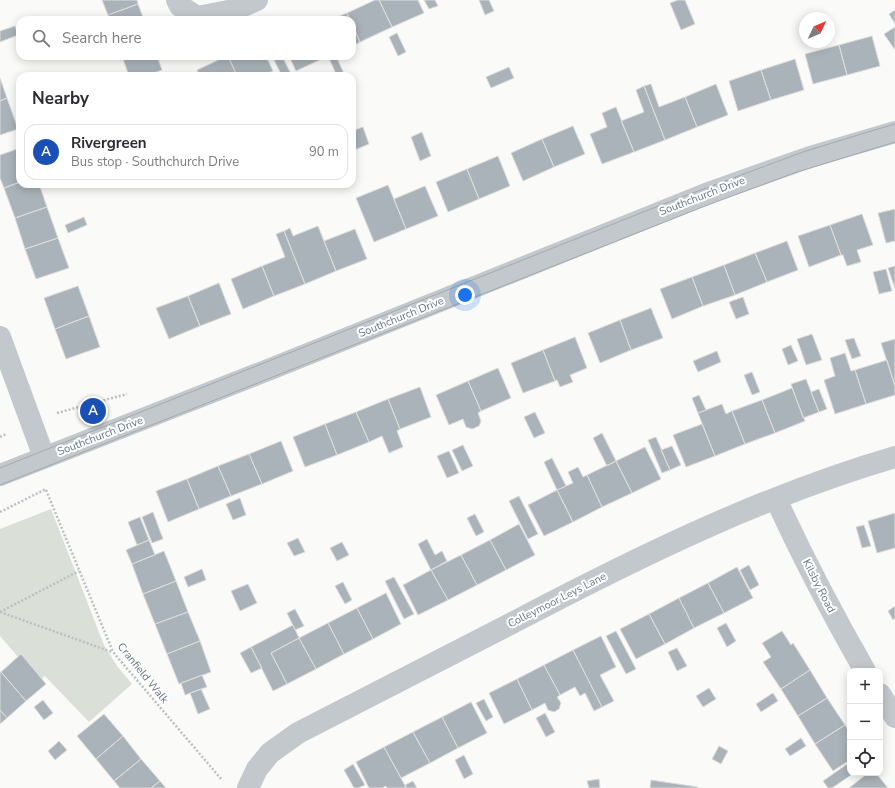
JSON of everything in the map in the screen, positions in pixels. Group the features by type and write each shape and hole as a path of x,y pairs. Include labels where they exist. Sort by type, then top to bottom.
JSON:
{"street":[{"path":"177,0 180,6 195,16"},
{"path":"202,16 234,10 257,0"},
{"name":"Southchurch Drive","path":"0,475 732,185 810,157 895,132"},
{"path":"0,337 44,457"},
{"name":"Colleymoor Leys Lane","path":"248,788 257,770 270,753 298,733 600,578 671,543 734,515 828,479 895,458"},
{"name":"Kilsby Road","path":"776,499 789,528 831,610 863,668"},
{"path":"883,699 895,717"}],"path":[{"name":"Cranfield Walk","path":"0,512 46,490 113,652 226,785 248,788"},
{"path":"0,612 79,571"},
{"path":"0,612 113,652"}],"shaded area":[{"path":"51,509 104,645 117,666 132,684 89,722 45,676 39,681 0,636 0,529"}],"building":[{"path":"102,0 137,0 138,4 108,15"},
{"path":"375,0 379,0 392,27 360,42 356,33 356,16 348,16 347,13"},
{"path":"379,0 418,0 424,13 392,27"},
{"path":"424,0 435,0 438,6 429,9"},
{"path":"479,0 489,0 494,11 485,15"},
{"path":"678,0 685,0 695,24 681,30 670,3"},
{"path":"138,4 142,16 108,16"},
{"path":"895,10 895,24 889,14"},
{"path":"347,13 348,16 340,16"},
{"path":"15,26 16,36 0,42 0,31"},
{"path":"895,27 895,50 884,34"},
{"path":"356,33 360,42 356,44"},
{"path":"397,33 406,52 398,56 389,37"},
{"path":"872,36 880,66 847,75 839,45"},
{"path":"839,45 847,75 813,84 805,54 828,48 835,48 835,46"},
{"path":"795,59 804,90 771,100 761,70"},
{"path":"123,60 158,60 162,70 156,72 128,72"},
{"path":"218,60 230,60 235,72 198,72 197,70"},
{"path":"230,60 268,60 273,71 271,72 235,72"},
{"path":"274,60 284,60 290,72 280,72"},
{"path":"291,60 319,60 296,71"},
{"path":"330,60 338,60 343,72 335,72"},
{"path":"509,67 514,78 491,88 486,77"},
{"path":"761,70 771,100 738,111 729,81"},
{"path":"0,78 7,98 0,101"},
{"path":"651,84 659,107 685,97 697,127 665,140 644,86"},
{"path":"716,84 728,115 697,127 685,97"},
{"path":"644,86 665,140 634,152 621,121 644,112 636,90"},
{"path":"7,98 16,123 16,130 0,135 0,101"},
{"path":"616,107 634,152 602,164 590,134 607,127 602,113"},
{"path":"573,126 585,154 554,167 542,139"},
{"path":"363,127 369,144 356,149 356,130"},
{"path":"422,132 431,156 420,161 411,137"},
{"path":"542,139 554,167 523,181 511,153"},
{"path":"16,149 16,184 4,188 0,178 0,155"},
{"path":"498,156 510,186 479,199 467,169"},
{"path":"467,169 479,199 448,212 436,182"},
{"path":"16,184 16,188 40,188 47,207 15,218 4,188"},
{"path":"388,185 406,229 374,242 356,198"},
{"path":"425,186 438,216 406,229 394,199"},
{"path":"47,207 58,238 25,249 15,218"},
{"path":"895,209 895,241 886,243 878,213"},
{"path":"862,214 873,245 857,250 861,262 847,266 843,255 841,255 830,225"},
{"path":"84,217 87,225 68,233 65,225"},
{"path":"830,225 841,255 809,267 798,236"},
{"path":"318,226 336,271 305,284 284,231 290,228 293,236"},
{"path":"355,229 367,259 336,271 324,241"},
{"path":"284,231 305,284 274,296 262,266 285,257 276,234"},
{"path":"58,238 69,268 36,279 25,249"},
{"path":"787,241 798,270 767,282 755,253"},
{"path":"755,253 767,282 735,295 724,265"},
{"path":"724,265 735,295 703,306 692,277"},
{"path":"262,266 274,296 243,309 231,279"},
{"path":"895,266 895,289 888,268"},
{"path":"886,269 892,291 879,294 873,272"},
{"path":"692,277 703,306 672,319 660,289"},
{"path":"219,283 231,314 200,326 188,296"},
{"path":"78,286 89,316 55,329 44,298"},
{"path":"188,296 200,326 169,339 156,308"},
{"path":"743,297 749,314 736,319 729,302"},
{"path":"651,308 663,338 631,350 620,320"},
{"path":"89,316 100,347 66,359 55,329"},
{"path":"620,320 631,350 600,363 588,333"},
{"path":"812,334 822,360 806,365 797,339"},
{"path":"575,337 587,368 570,375 573,382 560,387 557,380 555,381 543,350"},
{"path":"854,338 861,356 852,359 845,340"},
{"path":"895,339 895,386 881,343"},
{"path":"791,345 798,361 788,365 782,349"},
{"path":"543,350 555,381 523,393 511,363"},
{"path":"717,351 721,362 698,372 693,361"},
{"path":"845,353 851,371 855,370 866,404 835,414 824,380 835,376 830,358"},
{"path":"887,360 895,386 895,395 866,404 855,370"},
{"path":"498,368 511,398 481,411 468,381"},
{"path":"752,372 760,392 752,395 744,375"},
{"path":"806,379 819,412 803,418 791,384"},
{"path":"468,381 481,411 478,413 481,421 479,426 472,429 466,427 463,419 449,425 436,395"},
{"path":"420,387 431,417 400,429 388,399"},
{"path":"792,388 805,421 775,433 762,400"},
{"path":"819,389 827,409 819,412 811,392"},
{"path":"699,395 706,410 698,413 692,398"},
{"path":"388,399 400,429 397,431 403,447 389,453 382,436 369,442 356,412"},
{"path":"762,400 775,433 745,444 732,411"},
{"path":"722,404 726,414 732,411 745,444 715,456 698,413"},
{"path":"356,412 369,442 337,455 325,424"},
{"path":"535,412 545,433 534,438 524,417"},
{"path":"325,424 337,455 305,467 293,437"},
{"path":"702,424 715,456 686,467 673,435"},
{"path":"602,433 616,461 607,466 593,438"},
{"path":"656,437 670,470 662,473 648,440"},
{"path":"281,441 293,471 262,484 249,454"},
{"path":"463,445 473,466 462,471 452,450"},
{"path":"672,446 681,465 670,470 661,450"},
{"path":"645,447 661,479 632,493 616,461"},
{"path":"449,451 459,473 447,478 437,456"},
{"path":"249,454 262,484 231,496 218,466"},
{"path":"552,458 566,486 557,490 544,462"},
{"path":"616,461 632,493 602,507 587,475"},
{"path":"218,466 231,496 199,509 187,479"},
{"path":"578,467 583,477 587,475 602,507 573,522 557,490 573,483 568,472"},
{"path":"187,479 199,509 168,522 156,491"},
{"path":"557,490 573,522 544,536 528,505"},
{"path":"519,496 538,534 528,539 509,501"},
{"path":"240,498 246,515 233,520 226,504"},
{"path":"153,512 163,539 152,543 142,517"},
{"path":"895,513 895,548 877,553 868,521"},
{"path":"475,514 484,532 476,536 467,518"},
{"path":"140,517 149,540 137,545 128,522"},
{"path":"519,524 535,555 506,570 490,540"},
{"path":"864,525 871,546 862,548 856,527"},
{"path":"298,538 305,552 294,556 287,543"},
{"path":"427,539 435,555 442,551 447,561 431,570 418,544"},
{"path":"149,540 155,555 132,564 126,550"},
{"path":"490,540 506,570 477,585 461,555"},
{"path":"342,542 349,555 337,561 330,548"},
{"path":"164,551 176,581 143,594 132,564"},
{"path":"461,555 477,585 448,600 431,570"},
{"path":"749,565 759,585 750,590 740,570"},
{"path":"737,567 753,598 724,613 708,583"},
{"path":"202,569 206,580 188,587 184,577"},
{"path":"431,570 448,600 418,615 403,585"},
{"path":"394,577 414,614 404,619 385,581"},
{"path":"176,581 188,612 155,624 143,594"},
{"path":"343,582 352,600 345,604 335,586"},
{"path":"708,583 724,613 694,628 679,598"},
{"path":"248,584 257,603 240,611 231,591"},
{"path":"386,593 401,624 373,639 357,608"},
{"path":"679,598 694,628 665,644 649,614"},
{"path":"895,606 895,618 893,620 888,611"},
{"path":"357,608 373,639 344,654 328,623"},
{"path":"295,609 304,626 295,630 287,613"},
{"path":"188,612 200,641 167,654 155,624"},
{"path":"649,614 665,644 636,659 620,629"},
{"path":"328,623 344,654 316,669 299,638"},
{"path":"726,623 736,641 727,647 717,628"},
{"path":"293,625 299,638 271,653 287,684 273,691 251,647"},
{"path":"616,631 636,669 626,674 606,636"},
{"path":"782,631 791,645 793,643 810,670 781,689 763,662 771,657 762,643"},
{"path":"601,636 616,667 600,675 614,701 602,707 573,650"},
{"path":"299,638 316,669 287,684 271,653"},
{"path":"200,641 211,672 179,684 167,654"},
{"path":"251,647 262,668 251,673 240,653"},
{"path":"677,648 687,666 677,671 668,652"},
{"path":"573,650 602,707 594,711 585,693 580,696 575,687 560,695 544,665"},
{"path":"21,654 46,684 26,701 1,672"},
{"path":"544,665 560,695 557,697 561,703 559,709 554,712 548,710 545,703 532,710 517,679"},
{"path":"810,670 827,698 798,716 781,689"},
{"path":"0,672 26,701 7,718 0,710"},
{"path":"202,675 207,687 185,695 181,683"},
{"path":"517,679 532,710 504,724 489,693"},
{"path":"709,688 716,699 703,707 696,696"},
{"path":"201,689 210,709 198,714 190,693"},
{"path":"773,693 778,701 761,712 756,704"},
{"path":"827,698 845,725 815,744 798,716"},
{"path":"484,699 493,717 486,721 476,703"},
{"path":"43,700 53,713 44,720 34,707"},
{"path":"471,702 487,733 458,748 442,717"},
{"path":"0,710 7,718 0,724"},
{"path":"545,713 555,732 546,737 536,718"},
{"path":"104,714 123,736 96,759 77,736"},
{"path":"442,717 458,748 430,763 413,732"},
{"path":"845,725 847,728 847,762 833,771 815,744"},
{"path":"413,732 430,763 401,778 384,747"},
{"path":"123,736 141,759 114,781 96,759"},
{"path":"801,738 806,746 790,756 785,749"},
{"path":"59,741 67,750 55,760 48,751"},
{"path":"719,746 728,751 721,764 712,759"},
{"path":"384,747 406,788 387,788 386,786 382,788 369,788 356,762"},
{"path":"464,755 473,774 464,779 455,760"},
{"path":"141,759 160,781 151,788 120,788 114,781"},
{"path":"353,764 365,785 358,788 354,788 344,770"},
{"path":"847,764 847,776 850,776 832,788 828,788 823,781"},
{"path":"864,776 878,776 888,788 849,788"},
{"path":"599,779 600,788 589,788 587,781"},
{"path":"651,780 698,787 698,788 650,788"},
{"path":"160,781 166,788 151,788"},
{"path":"413,781 417,788 407,788 405,785"}],"tram line":[{"path":"0,468 666,203 803,152 895,124"},
{"path":"0,485 705,206 794,173 895,142"}],"place":[{"name":"Rivergreen","path":"93,411"}]}
